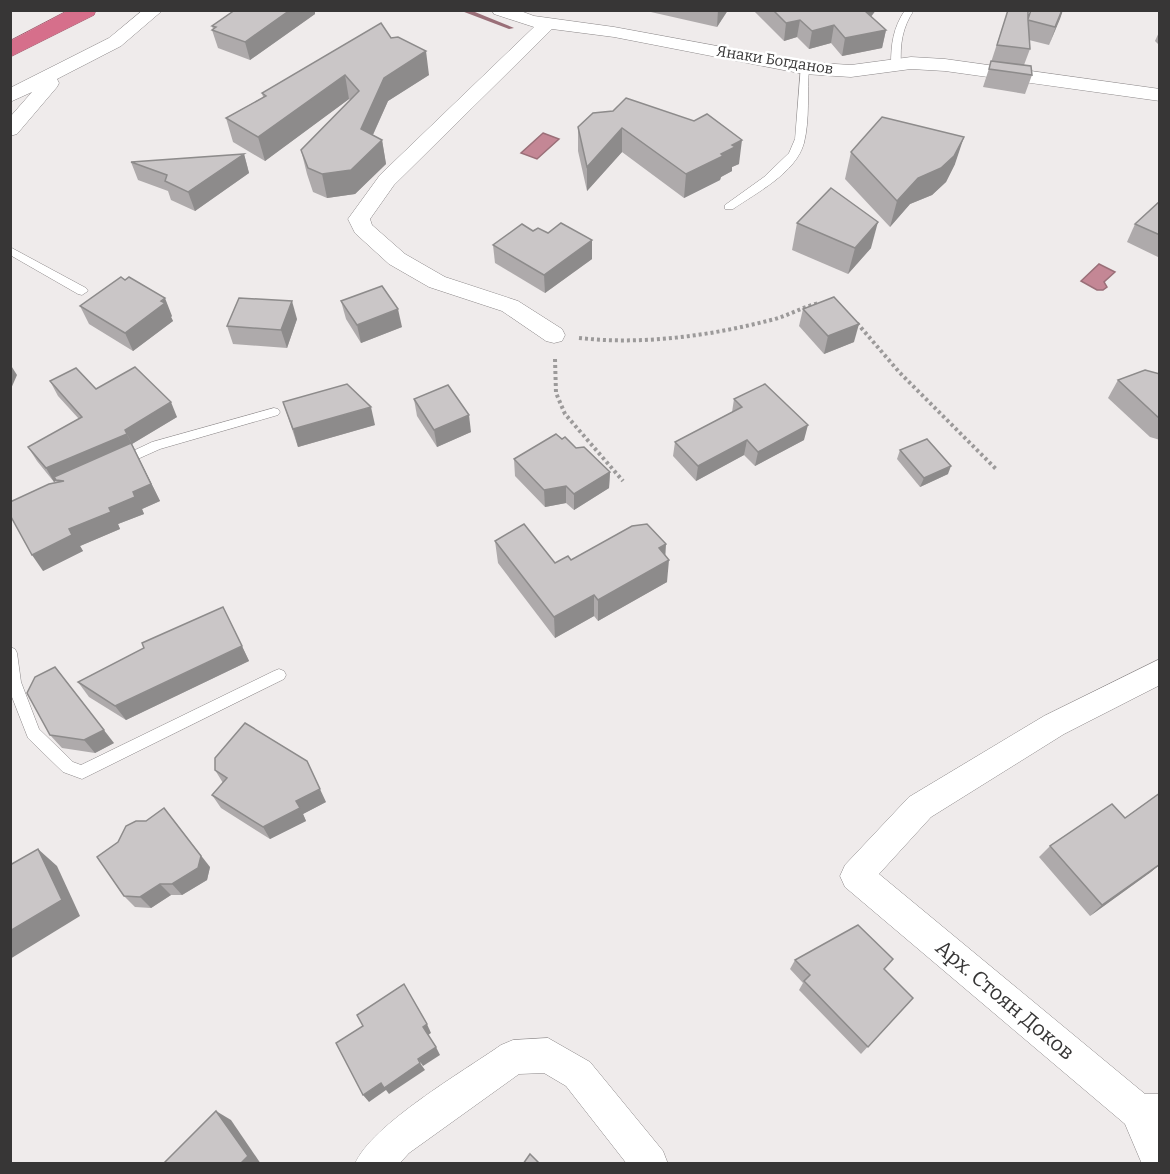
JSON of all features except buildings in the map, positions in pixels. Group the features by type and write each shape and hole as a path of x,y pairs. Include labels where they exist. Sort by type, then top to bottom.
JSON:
{"highway":[{"path":"10,28 43,10"},
{"path":"10,50 86,10"}],"street":[{"path":"10,96 116,42 155,10"},
{"name":"Янаки Богданов","path":"513,12 548,23 614,32 804,68 851,71 911,63 945,64 1160,95"},
{"path":"548,23 387,180 359,219 362,228 397,259 437,282 510,306 554,335"},
{"path":"10,130 59,73"},
{"name":"Арх. Стоян Доков","path":"1149,1111 856,876 920,807 1054,725 1160,671"},
{"path":"373,1164 396,1140 513,1058 548,1055 578,1074 650,1164"},
{"path":"1149,1111 1160,1162"}],"lane":[{"path":"896,65 895,39 899,25 910,10"},
{"path":"729,207 780,168 791,157 798,145 804,68"},
{"path":"10,250 82,291"},
{"path":"115,464 156,445 274,412"},
{"path":"10,653 14,682 33,734 68,767 82,772 279,675"}],"path":[{"path":"623,481 565,414 556,393 554,335 605,342 691,335 773,319 823,302"},
{"path":"851,317 900,374 998,470"}],"shaded area":[{"path":"543,133 559,139 537,159 521,153"},
{"path":"1099,264 1115,272 1104,282 1107,287 1103,290 1097,290 1081,281"}],"waterway":[{"path":"462,10 511,28"}]}
